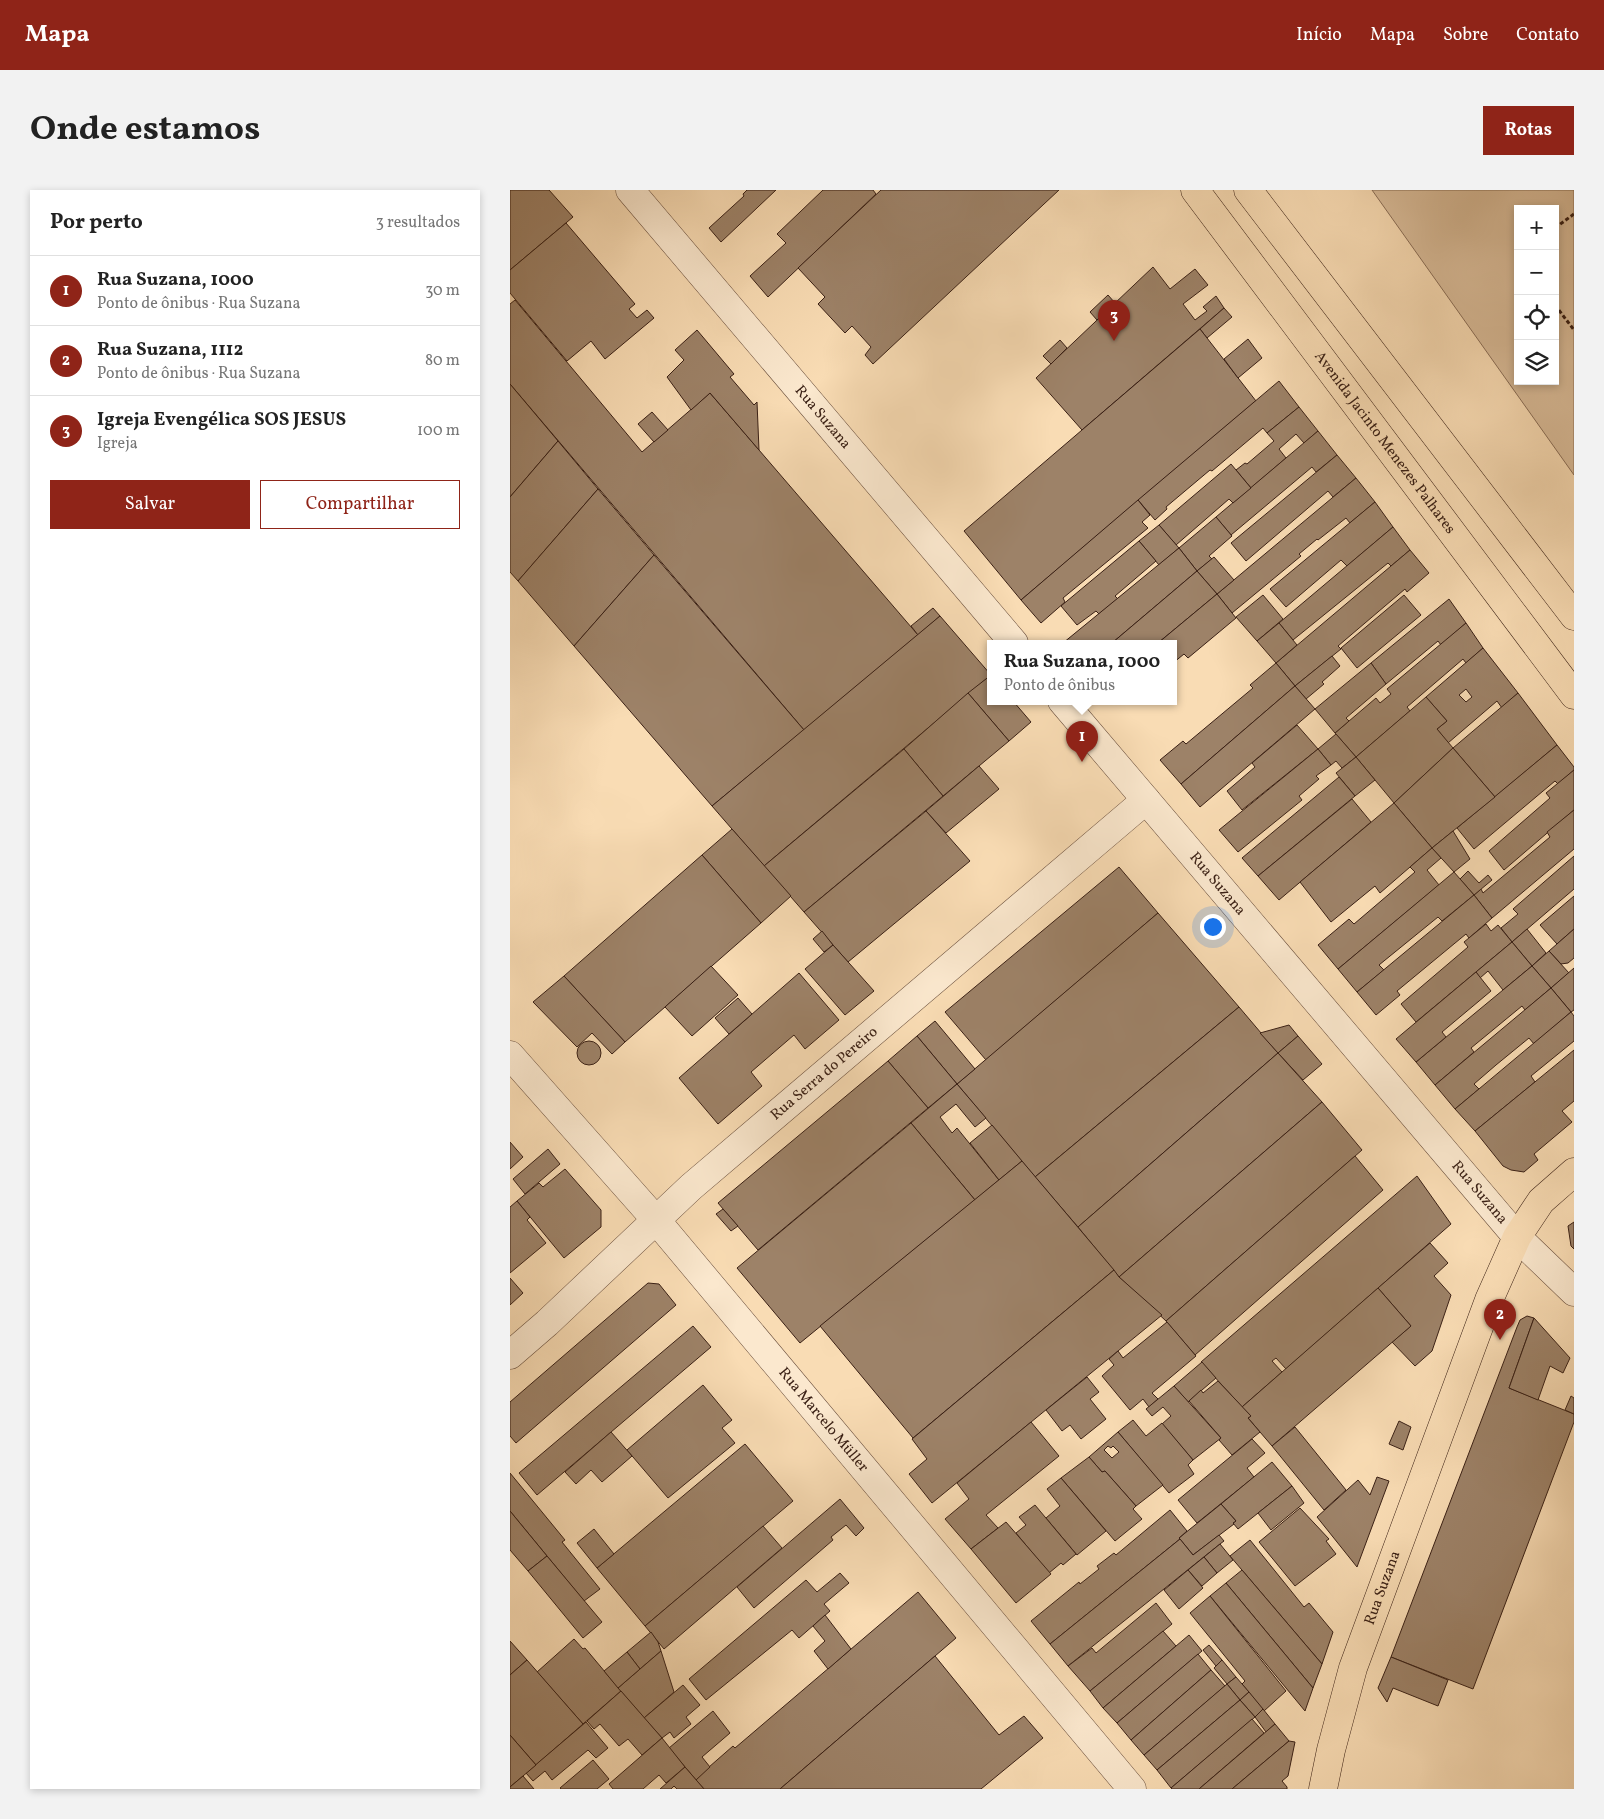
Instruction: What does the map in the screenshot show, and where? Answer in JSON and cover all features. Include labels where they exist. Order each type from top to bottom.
[{"type":"main road","name":"Avenida Jacinto Menezes Palhares","points":[[1196,190],[1574,695]]},
{"type":"main road","points":[[1248,190],[1574,616]]},
{"type":"main road","points":[[1243,253],[1275,226]]},
{"type":"main road","points":[[1517,1237],[1540,1201],[1574,1172]]},
{"type":"main road","name":"Rua Suzana","points":[[1324,1789],[1331,1750],[1353,1668],[1489,1300],[1517,1237]]},
{"type":"street","name":"Rua Suzana","points":[[630,190],[1011,640]]},
{"type":"street","name":"Rua Suzana","points":[[1065,705],[1517,1237]]},
{"type":"street","name":"Rua Serra do Pereiro","points":[[510,1355],[547,1323],[698,1181],[1146,800]]},
{"type":"street","name":"Rua Marcelo Müller","points":[[510,1055],[656,1220],[1132,1789]]},
{"type":"street","points":[[1517,1237],[1574,1292]]},
{"type":"path","points":[[1559,225],[1574,214]]},
{"type":"path","points":[[1559,310],[1574,330]]},
{"type":"shaded area","points":[[1372,190],[1574,190],[1574,475]]},
{"type":"building","points":[[510,190],[549,190],[573,217],[510,270]]},
{"type":"building","points":[[747,190],[776,190],[721,242],[709,228],[744,196],[743,194]]},
{"type":"building","points":[[823,190],[873,190],[876,194],[768,297],[750,276],[786,243],[777,234]]},
{"type":"building","points":[[881,190],[1059,190],[873,364],[865,355],[871,347],[852,326],[845,333],[818,304],[825,297],[798,268]]},
{"type":"building","points":[[566,223],[635,304],[629,309],[637,318],[647,310],[654,318],[605,359],[591,341],[567,361],[510,293],[510,270]]},
{"type":"building","points":[[1153,267],[1170,289],[1195,269],[1208,285],[1183,304],[1195,320],[1207,311],[1203,307],[1216,296],[1224,308],[1082,430],[1036,378]]},
{"type":"building","points":[[1108,295],[1115,303],[1097,320],[1090,312]]},
{"type":"building","points":[[515,300],[642,452],[710,393],[918,635],[804,730],[510,384],[510,304]]},
{"type":"building","points":[[1224,308],[1232,317],[1207,338],[1200,329]]},
{"type":"building","points":[[1200,329],[1256,401],[1021,600],[964,531]]},
{"type":"building","points":[[697,330],[734,374],[730,377],[754,405],[757,402],[759,450],[710,393],[691,410],[667,377],[684,360],[675,350]]},
{"type":"building","points":[[1248,339],[1262,358],[1238,378],[1224,359]]},
{"type":"building","points":[[1060,340],[1067,348],[1051,364],[1043,356]]},
{"type":"building","points":[[1279,381],[1299,407],[1267,433],[1263,428],[1166,507],[1167,509],[1155,520],[1138,500]]},
{"type":"building","points":[[510,384],[558,441],[510,497]]},
{"type":"building","points":[[1299,407],[1318,431],[1304,443],[1296,434],[1279,449],[1286,458],[1251,488],[1236,470],[1245,463],[1247,464],[1274,441],[1267,433]]},
{"type":"building","points":[[652,412],[668,430],[654,442],[638,424]]},
{"type":"building","points":[[1318,431],[1337,455],[1316,472],[1312,467],[1231,535],[1216,517]]},
{"type":"building","points":[[558,441],[598,489],[518,581],[510,572],[510,497]]},
{"type":"building","points":[[1337,455],[1356,478],[1333,497],[1328,491],[1246,561],[1231,543]]},
{"type":"building","points":[[1231,464],[1251,488],[1233,503],[1229,499],[1176,545],[1159,525]]},
{"type":"building","points":[[1356,478],[1375,502],[1350,523],[1346,518],[1317,539],[1299,554],[1301,556],[1232,613],[1217,594]]},
{"type":"building","points":[[598,489],[654,555],[574,646],[518,581]]},
{"type":"building","points":[[1138,500],[1150,515],[1142,522],[1148,528],[1063,598],[1065,602],[1041,623],[1021,600]]},
{"type":"building","points":[[1375,502],[1393,527],[1347,566],[1341,560],[1286,607],[1270,589]]},
{"type":"building","points":[[1216,517],[1232,536],[1209,556],[1212,559],[1197,571],[1179,548]]},
{"type":"building","points":[[1159,525],[1179,548],[1159,565],[1139,541]]},
{"type":"building","points":[[1393,527],[1410,550],[1391,566],[1388,563],[1293,640],[1279,623]]},
{"type":"building","points":[[1139,541],[1156,561],[1115,596],[1118,599],[1099,614],[1096,611],[1077,625],[1061,606]]},
{"type":"building","points":[[1179,548],[1197,571],[1116,640],[1067,640]]},
{"type":"building","points":[[1410,550],[1429,573],[1407,592],[1405,589],[1338,646],[1341,649],[1295,686],[1276,663]]},
{"type":"building","points":[[654,555],[804,730],[712,806],[574,646]]},
{"type":"building","points":[[1214,557],[1234,580],[1217,594],[1197,571]]},
{"type":"building","points":[[1197,571],[1217,594],[1162,640],[1116,640]]},
{"type":"building","points":[[1217,594],[1236,618],[1188,658],[1184,654],[1177,660],[1177,640],[1162,640]]},
{"type":"building","points":[[1263,595],[1283,619],[1257,641],[1236,617]]},
{"type":"building","points":[[1404,595],[1421,615],[1357,668],[1341,648]]},
{"type":"building","points":[[1449,599],[1466,623],[1441,645],[1438,641],[1386,684],[1371,663]]},
{"type":"building","points":[[933,608],[940,616],[918,635],[911,626]]},
{"type":"building","points":[[940,616],[987,670],[987,678],[764,866],[712,806]]},
{"type":"building","points":[[1279,623],[1297,645],[1276,663],[1257,641]]},
{"type":"building","points":[[1466,623],[1483,648],[1466,663],[1463,659],[1407,707],[1410,711],[1356,757],[1335,733],[1376,698],[1380,703],[1391,694],[1387,689]]},
{"type":"building","points":[[1483,648],[1518,693],[1502,708],[1497,701],[1448,743],[1437,729],[1447,721],[1426,697]],"holes":[[[1466,689],[1472,697],[1466,702],[1459,695]]]},
{"type":"building","points":[[1332,656],[1340,666],[1322,682],[1324,684],[1306,699],[1295,686]]},
{"type":"building","points":[[1276,663],[1295,686],[1181,784],[1160,760],[1183,741],[1186,744],[1253,688],[1250,685]]},
{"type":"building","points":[[1371,663],[1386,684],[1346,718],[1349,721],[1335,733],[1315,709]]},
{"type":"building","points":[[987,678],[987,705],[1016,705],[1031,722],[1009,741],[968,693]]},
{"type":"building","points":[[1295,686],[1315,709],[1200,807],[1181,784]]},
{"type":"building","points":[[968,693],[1009,741],[943,796],[904,749]]},
{"type":"building","points":[[1518,693],[1557,745],[1495,797],[1453,748]]},
{"type":"building","points":[[1426,697],[1447,721],[1437,729],[1453,748],[1394,803],[1356,757]]},
{"type":"building","points":[[1297,725],[1318,749],[1242,810],[1227,791],[1255,767],[1252,763]]},
{"type":"building","points":[[1336,734],[1356,757],[1342,768],[1336,761],[1331,765],[1318,749]]},
{"type":"building","points":[[1557,745],[1574,767],[1574,770],[1558,784],[1555,781],[1474,849],[1457,828]]},
{"type":"building","points":[[1453,748],[1495,797],[1432,848],[1394,803]]},
{"type":"building","points":[[904,749],[943,796],[804,912],[764,866]]},
{"type":"building","points":[[1318,749],[1331,765],[1316,776],[1319,779],[1299,796],[1302,800],[1238,852],[1219,830]]},
{"type":"building","points":[[1356,757],[1375,780],[1355,796],[1336,773]]},
{"type":"building","points":[[979,766],[999,789],[946,833],[926,811]]},
{"type":"building","points":[[1574,770],[1574,810],[1504,870],[1489,851],[1550,798],[1546,793]]},
{"type":"building","points":[[1339,777],[1355,796],[1258,876],[1242,858]]},
{"type":"building","points":[[1352,799],[1371,822],[1279,900],[1258,876]]},
{"type":"building","points":[[1394,803],[1432,848],[1380,893],[1375,886],[1331,922],[1300,882]]},
{"type":"building","points":[[1574,810],[1574,849],[1492,918],[1474,895],[1481,889],[1483,893],[1550,837],[1547,832]]},
{"type":"building","points":[[926,811],[970,861],[848,962],[804,912]]},
{"type":"building","points":[[732,829],[791,896],[761,923],[702,855]]},
{"type":"building","points":[[1453,831],[1470,859],[1454,872],[1432,848]]},
{"type":"building","points":[[1432,848],[1441,858],[1427,870],[1439,885],[1338,969],[1318,945],[1349,919],[1354,924],[1415,872],[1410,867]]},
{"type":"building","points":[[702,855],[761,923],[625,1042],[564,976]]},
{"type":"building","points":[[1574,856],[1574,889],[1512,942],[1501,928],[1518,914],[1513,909]]},
{"type":"building","points":[[1119,867],[1158,913],[986,1060],[945,1012]]},
{"type":"building","points":[[1468,871],[1479,883],[1488,875],[1492,880],[1474,895],[1460,879]]},
{"type":"building","points":[[1454,872],[1474,895],[1442,921],[1438,917],[1379,965],[1384,970],[1357,992],[1338,969]]},
{"type":"building","points":[[1474,895],[1492,918],[1469,938],[1466,934],[1397,991],[1400,995],[1376,1015],[1357,992]]},
{"type":"building","points":[[1574,896],[1574,929],[1557,944],[1540,925]]},
{"type":"building","points":[[1158,913],[1239,1007],[1035,1177],[957,1084]]},
{"type":"building","points":[[1486,924],[1491,931],[1498,925],[1512,942],[1416,1022],[1401,1004],[1468,947],[1464,942]]},
{"type":"building","points":[[1527,929],[1546,953],[1532,966],[1512,942]]},
{"type":"building","points":[[1574,929],[1574,958],[1568,963],[1561,964],[1549,951]]},
{"type":"building","points":[[822,931],[833,945],[824,952],[813,939]]},
{"type":"building","points":[[1512,942],[1532,966],[1503,990],[1488,971],[1480,978],[1476,972]]},
{"type":"building","points":[[833,945],[874,991],[845,1015],[805,969]]},
{"type":"building","points":[[1549,951],[1569,973],[1551,988],[1532,966]]},
{"type":"building","points":[[711,966],[738,995],[692,1036],[665,1007]]},
{"type":"building","points":[[1532,966],[1551,988],[1525,1010],[1522,1006],[1471,1048],[1474,1052],[1435,1085],[1416,1062]]},
{"type":"building","points":[[1574,968],[1574,1010],[1571,1012],[1551,988]]},
{"type":"building","points":[[1476,972],[1491,991],[1442,1032],[1446,1037],[1416,1062],[1396,1039]]},
{"type":"building","points":[[799,973],[839,1020],[805,1049],[794,1035],[751,1072],[762,1086],[718,1124],[679,1078]]},
{"type":"building","points":[[564,976],[625,1042],[612,1054],[592,1033],[577,1047],[533,1002]]},
{"type":"building","points":[[1551,988],[1571,1012],[1534,1044],[1529,1038],[1496,1065],[1474,1084],[1479,1089],[1455,1109],[1435,1085]]},
{"type":"building","points":[[738,998],[752,1014],[729,1034],[715,1018]]},
{"type":"building","points":[[1239,1007],[1278,1053],[1078,1227],[1035,1177]]},
{"type":"building","points":[[1571,1012],[1574,1016],[1574,1041],[1531,1076],[1535,1082],[1475,1131],[1455,1109]]},
{"type":"building","points":[[935,1021],[975,1069],[957,1084],[917,1036]]},
{"type":"building","points":[[1289,1025],[1298,1036],[1278,1053],[1260,1033]]},
{"type":"building","points":[[917,1036],[957,1084],[928,1108],[888,1061]]},
{"type":"building","points":[[1298,1036],[1322,1064],[1303,1080],[1278,1053]]},
{"type":"building","points":[[589,1041],[594,1042],[600,1048],[600,1058],[594,1064],[589,1065],[584,1064],[578,1058],[577,1053],[578,1048],[584,1042]]},
{"type":"building","points":[[1574,1050],[1574,1101],[1562,1111],[1572,1122],[1534,1154],[1538,1160],[1524,1172],[1511,1170],[1503,1166],[1475,1131]]},
{"type":"building","points":[[1278,1053],[1322,1102],[1119,1277],[1078,1227]]},
{"type":"building","points":[[888,1061],[928,1108],[758,1250],[718,1203]]},
{"type":"building","points":[[957,1084],[986,1118],[975,1127],[956,1104],[940,1117],[952,1133],[957,1128],[999,1180],[975,1200],[911,1123]]},
{"type":"building","points":[[1322,1102],[1362,1150],[1166,1321],[1119,1277]]},
{"type":"building","points":[[911,1123],[975,1200],[800,1343],[737,1268]]},
{"type":"building","points":[[992,1125],[1022,1161],[999,1180],[970,1143]]},
{"type":"building","points":[[510,1142],[523,1157],[510,1169]]},
{"type":"building","points":[[548,1149],[560,1164],[525,1194],[513,1179]]},
{"type":"building","points":[[1355,1156],[1383,1190],[1195,1355],[1166,1321]]},
{"type":"building","points":[[1022,1161],[1114,1270],[913,1438],[820,1326]]},
{"type":"building","points":[[565,1169],[601,1210],[601,1227],[564,1258],[517,1201],[539,1183],[543,1187]]},
{"type":"building","points":[[1417,1176],[1451,1224],[1286,1369],[1276,1358],[1272,1361],[1282,1372],[1242,1407],[1201,1362]]},
{"type":"building","points":[[517,1201],[530,1217],[527,1220],[546,1243],[510,1273],[510,1207]]},
{"type":"building","points":[[723,1209],[738,1226],[731,1231],[716,1214]]},
{"type":"building","points":[[1574,1222],[1574,1249],[1571,1246],[1568,1226]]},
{"type":"building","points":[[1430,1243],[1448,1263],[1434,1276],[1451,1295],[1432,1351],[1415,1366],[1392,1342],[1411,1326],[1378,1288]]},
{"type":"building","points":[[1114,1270],[1119,1277],[1162,1315],[932,1503],[909,1474],[927,1459],[912,1439]]},
{"type":"building","points":[[510,1278],[523,1293],[510,1305]]},
{"type":"building","points":[[648,1283],[659,1284],[676,1305],[516,1443],[510,1436],[510,1402]]},
{"type":"building","points":[[1378,1288],[1411,1326],[1272,1446],[1248,1418],[1251,1416],[1242,1407]]},
{"type":"building","points":[[1527,1316],[1534,1318],[1509,1388],[1574,1414],[1574,1422],[1473,1689],[1391,1657],[1517,1327],[1520,1320]]},
{"type":"building","points":[[1534,1318],[1570,1358],[1563,1373],[1550,1366],[1538,1400],[1509,1388]]},
{"type":"building","points":[[1167,1322],[1196,1356],[1152,1393],[1158,1399],[1149,1407],[1143,1399],[1130,1410],[1102,1376],[1114,1365],[1109,1359],[1118,1351],[1123,1358]]},
{"type":"building","points":[[693,1326],[711,1347],[537,1495],[519,1473]]},
{"type":"building","points":[[1202,1362],[1216,1378],[1188,1402],[1174,1386]]},
{"type":"building","points":[[1087,1377],[1099,1392],[1090,1399],[1106,1419],[1081,1439],[1070,1425],[1062,1431],[1046,1410]]},
{"type":"building","points":[[1218,1381],[1251,1416],[1248,1418],[1260,1432],[1232,1455],[1219,1440],[1221,1438],[1189,1401],[1201,1390],[1203,1393]]},
{"type":"building","points":[[703,1385],[732,1420],[722,1428],[735,1443],[668,1498],[627,1450]]},
{"type":"building","points":[[1174,1386],[1221,1438],[1193,1460],[1162,1424],[1171,1416],[1163,1407],[1152,1416],[1146,1409]]},
{"type":"building","points":[[1571,1396],[1574,1398],[1574,1414],[1565,1410]]},
{"type":"building","points":[[1133,1420],[1146,1436],[1162,1423],[1193,1460],[1188,1465],[1194,1474],[1169,1493],[1118,1432]]},
{"type":"building","points":[[1399,1421],[1411,1427],[1403,1450],[1389,1444]]},
{"type":"building","points":[[1031,1422],[1059,1456],[986,1515],[998,1528],[971,1549],[945,1519],[969,1499],[957,1483]]},
{"type":"building","points":[[1295,1427],[1346,1490],[1324,1510],[1272,1446]]},
{"type":"building","points":[[611,1432],[632,1456],[602,1482],[591,1470],[576,1484],[565,1472]]},
{"type":"building","points":[[1118,1432],[1163,1485],[1136,1506],[1105,1471],[1102,1472],[1089,1457]],"holes":[[[1108,1446],[1111,1448],[1113,1446],[1119,1452],[1112,1458],[1104,1450]]]},
{"type":"building","points":[[1252,1439],[1265,1453],[1247,1468],[1254,1477],[1197,1523],[1178,1500]]},
{"type":"building","points":[[745,1444],[793,1501],[645,1626],[597,1568]]},
{"type":"building","points":[[1089,1457],[1102,1472],[1105,1471],[1136,1506],[1133,1509],[1142,1519],[1115,1541],[1061,1478]]},
{"type":"building","points":[[1272,1462],[1292,1486],[1238,1529],[1233,1523],[1236,1521],[1221,1504]]},
{"type":"building","points":[[510,1473],[565,1540],[562,1542],[600,1589],[584,1601],[510,1511]]},
{"type":"building","points":[[1377,1477],[1389,1481],[1357,1567],[1317,1517],[1358,1480],[1370,1495]]},
{"type":"building","points":[[1061,1478],[1106,1531],[1077,1555],[1046,1518],[1060,1506],[1047,1489]]},
{"type":"building","points":[[1292,1486],[1304,1503],[1271,1530],[1258,1513]]},
{"type":"building","points":[[840,1499],[864,1528],[856,1536],[846,1525],[831,1537],[833,1540],[754,1608],[737,1587]]},
{"type":"building","points":[[1221,1504],[1236,1521],[1193,1555],[1179,1538]]},
{"type":"building","points":[[1035,1505],[1076,1554],[1063,1565],[1061,1563],[1049,1573],[1016,1533],[1026,1525],[1019,1517]]},
{"type":"building","points":[[1300,1508],[1329,1539],[1326,1541],[1336,1554],[1295,1586],[1259,1542]]},
{"type":"building","points":[[1170,1510],[1187,1531],[1180,1539],[1050,1644],[1031,1621],[1079,1582],[1080,1584],[1099,1569],[1097,1566],[1114,1553],[1116,1555]]},
{"type":"building","points":[[510,1511],[547,1556],[528,1571],[510,1550]]},
{"type":"building","points":[[1006,1522],[1051,1574],[1016,1603],[971,1549]]},
{"type":"building","points":[[763,1526],[782,1548],[664,1649],[645,1626]]},
{"type":"building","points":[[594,1529],[614,1554],[597,1568],[577,1543]]},
{"type":"building","points":[[1219,1535],[1224,1541],[1068,1666],[1050,1644],[1180,1539],[1193,1555]]},
{"type":"building","points":[[1250,1540],[1304,1607],[1309,1603],[1333,1632],[1322,1664],[1230,1556]]},
{"type":"building","points":[[1220,1544],[1233,1560],[1217,1573],[1204,1557]]},
{"type":"building","points":[[547,1556],[602,1622],[583,1638],[528,1571]]},
{"type":"building","points":[[1204,1557],[1217,1573],[1202,1586],[1188,1570]]},
{"type":"building","points":[[1188,1570],[1203,1588],[1179,1609],[1164,1590]]},
{"type":"building","points":[[1242,1570],[1322,1664],[1313,1688],[1226,1583]]},
{"type":"building","points":[[840,1573],[849,1583],[824,1604],[830,1611],[799,1638],[792,1630],[706,1700],[689,1679],[806,1580],[817,1592]]},
{"type":"building","points":[[1226,1583],[1313,1688],[1305,1711],[1210,1596]]},
{"type":"building","points":[[918,1592],[956,1638],[780,1789],[704,1789],[696,1780],[733,1746],[735,1748]]},
{"type":"building","points":[[1210,1596],[1286,1691],[1264,1711],[1242,1684],[1245,1681],[1190,1613]]},
{"type":"building","points":[[1156,1603],[1172,1624],[1090,1691],[1068,1666],[1092,1648],[1096,1653]]},
{"type":"building","points":[[825,1615],[851,1649],[828,1669],[814,1651],[825,1641],[813,1626]]},
{"type":"building","points":[[1163,1631],[1176,1646],[1103,1708],[1090,1691]]},
{"type":"building","points":[[651,1632],[658,1642],[661,1651],[640,1669],[627,1652]]},
{"type":"building","points":[[1189,1635],[1202,1651],[1117,1723],[1103,1708]]},
{"type":"building","points":[[574,1639],[583,1649],[585,1648],[621,1691],[583,1724],[537,1672]]},
{"type":"building","points":[[510,1641],[527,1660],[510,1675]]},
{"type":"building","points":[[1209,1645],[1222,1660],[1216,1666],[1203,1650]]},
{"type":"building","points":[[661,1651],[674,1692],[644,1718],[618,1688]]},
{"type":"building","points":[[627,1652],[640,1669],[618,1688],[604,1671]]},
{"type":"building","points":[[1198,1654],[1211,1670],[1131,1740],[1117,1723]]},
{"type":"building","points":[[935,1656],[999,1735],[1024,1716],[1043,1738],[981,1789],[780,1789]]},
{"type":"building","points":[[1391,1657],[1448,1680],[1438,1706],[1393,1688],[1387,1702],[1378,1688]]},
{"type":"building","points":[[527,1660],[583,1724],[536,1765],[510,1735],[510,1675]]},
{"type":"building","points":[[1222,1660],[1236,1677],[1227,1684],[1214,1668]]},
{"type":"building","points":[[1211,1670],[1225,1686],[1144,1755],[1131,1740]]},
{"type":"building","points":[[1236,1677],[1249,1692],[1240,1700],[1227,1684]]},
{"type":"building","points":[[1227,1684],[1240,1700],[1157,1770],[1144,1755]]},
{"type":"building","points":[[683,1685],[700,1705],[686,1717],[691,1724],[674,1738],[670,1732],[662,1738],[644,1718]]},
{"type":"building","points":[[621,1691],[662,1738],[642,1755],[628,1739],[619,1746],[600,1724],[594,1729],[587,1721]]},
{"type":"building","points":[[1249,1692],[1263,1709],[1255,1717],[1240,1700]]},
{"type":"building","points":[[1240,1700],[1255,1717],[1171,1788],[1157,1770]]},
{"type":"building","points":[[1263,1709],[1275,1724],[1266,1732],[1255,1717]]},
{"type":"building","points":[[713,1711],[730,1733],[702,1757],[710,1767],[696,1780],[669,1748]]},
{"type":"building","points":[[1252,1719],[1264,1733],[1199,1789],[1171,1788]]},
{"type":"building","points":[[586,1722],[608,1748],[596,1758],[588,1750],[552,1780],[545,1771],[533,1781],[526,1773]]},
{"type":"building","points":[[1275,1724],[1289,1741],[1232,1789],[1199,1789]]},
{"type":"building","points":[[510,1735],[536,1765],[510,1787]]},
{"type":"building","points":[[662,1738],[685,1767],[666,1783],[659,1775],[643,1789],[613,1789],[609,1784]]},
{"type":"building","points":[[1289,1741],[1295,1742],[1288,1776],[1282,1781],[1287,1789],[1232,1789]]},
{"type":"building","points":[[593,1760],[609,1779],[597,1789],[560,1788]]},
{"type":"building","points":[[685,1767],[704,1789],[677,1789],[674,1786],[671,1789],[660,1789]]},
{"type":"building","points":[[523,1776],[534,1789],[510,1789],[510,1787]]},
{"type":"place","name":"Igreja Evengélica SOS JESUS","points":[[1114,341]]},
{"type":"place","name":"Rua Suzana, 1000","points":[[1082,762]]},
{"type":"place","name":"Rua Suzana, 1112","points":[[1500,1340]]}]
